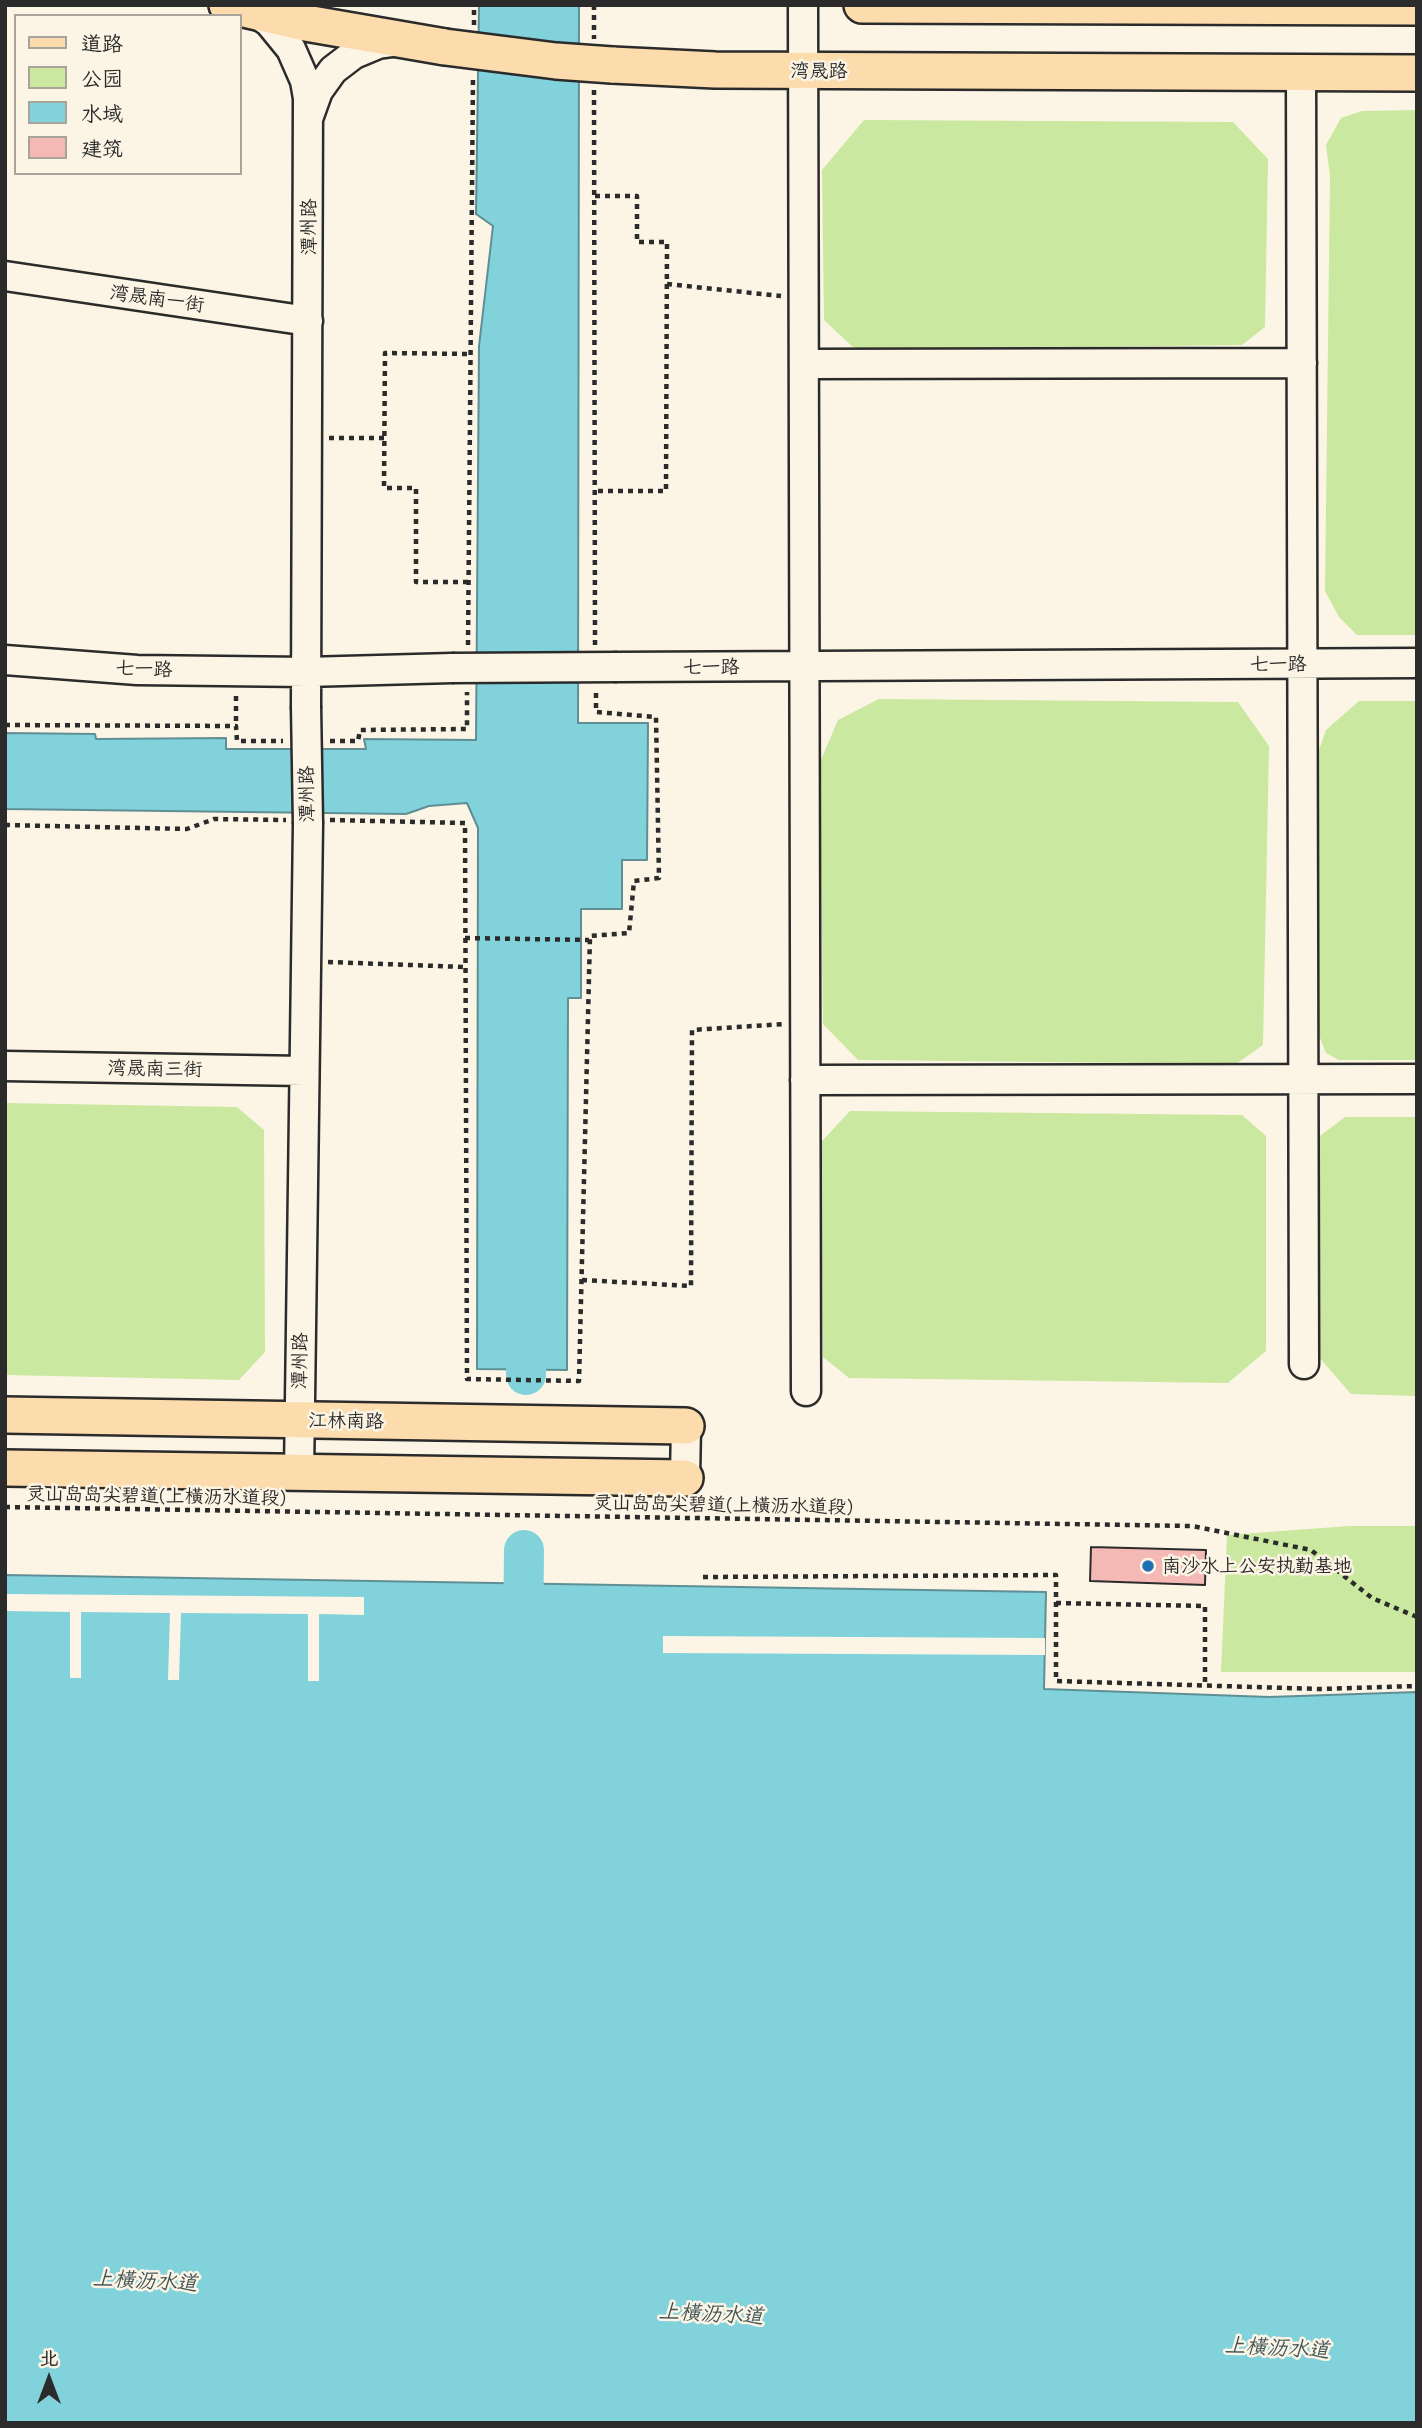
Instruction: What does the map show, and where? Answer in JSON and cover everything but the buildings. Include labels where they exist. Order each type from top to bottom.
[{"type":"main road","points":[[862,5],[1417,7]]},
{"type":"main road","name":"湾晟路","points":[[241,8],[404,40],[460,40],[556,61],[600,66],[803,71],[1417,73]]},
{"type":"main road","name":"江林南路","points":[[5,1415],[686,1426]]},
{"type":"main road","points":[[5,1468],[685,1478]]},
{"type":"street","points":[[803,5],[806,1391]]},
{"type":"street","name":"潭州路","points":[[241,8],[269,22],[291,49],[305,81],[309,116],[306,706],[310,822],[299,1472]]},
{"type":"street","points":[[309,116],[318,92],[333,70],[354,54],[378,44],[404,40]]},
{"type":"street","points":[[1301,72],[1304,1364]]},
{"type":"street","name":"湾晟南一街","points":[[5,276],[309,321]]},
{"type":"street","points":[[804,364],[1302,363]]},
{"type":"street","name":"七一路","points":[[5,660],[137,670],[306,672],[1417,663]]},
{"type":"street","name":"湾晟南三街","points":[[5,1066],[304,1071]]},
{"type":"street","points":[[805,1080],[1417,1079]]},
{"type":"street","points":[[685,1478],[686,1426]]},
{"type":"path","points":[[460,40],[474,5]]},
{"type":"path","points":[[5,825],[187,829],[214,819],[465,823],[467,1379],[579,1381],[590,936],[629,933],[634,881],[659,878],[656,717],[596,712],[603,669],[595,491],[595,196],[600,66],[594,5]]},
{"type":"path","points":[[318,741],[358,741],[360,730],[467,729],[462,669],[468,582],[473,75]]},
{"type":"path","points":[[595,196],[637,196],[637,242],[667,242],[666,491],[595,491]]},
{"type":"path","points":[[667,284],[804,298]]},
{"type":"path","points":[[468,582],[416,582],[416,488],[384,488],[385,353],[471,354]]},
{"type":"path","points":[[307,438],[384,438]]},
{"type":"path","points":[[235,671],[237,741],[291,741]]},
{"type":"path","points":[[5,725],[236,726]]},
{"type":"path","points":[[465,938],[590,940]]},
{"type":"path","points":[[306,961],[465,967]]},
{"type":"path","points":[[582,1280],[691,1286],[692,1030],[805,1023]]},
{"type":"path","name":"灵山岛岛尖碧道(上横沥水道段)","points":[[5,1507],[1192,1526],[1311,1550],[1372,1598],[1417,1617]]},
{"type":"path","points":[[703,1577],[1056,1575],[1056,1681],[1320,1689],[1417,1686]]},
{"type":"path","points":[[1056,1603],[1205,1606],[1205,1685]]},
{"type":"green space","points":[[1417,110],[1417,635],[1357,635],[1339,617],[1325,591],[1330,176],[1326,145],[1341,118],[1362,111]]},
{"type":"green space","points":[[864,120],[1233,122],[1268,159],[1265,327],[1242,345],[856,350],[824,320],[822,170]]},
{"type":"green space","points":[[879,699],[1238,702],[1269,746],[1263,1045],[1236,1064],[858,1060],[823,1024],[820,762],[838,720]]},
{"type":"green space","points":[[1359,701],[1417,701],[1417,1060],[1339,1060],[1326,1053],[1316,1028],[1317,756],[1326,730]]},
{"type":"green space","points":[[5,1103],[237,1107],[264,1130],[265,1352],[239,1380],[5,1375]]},
{"type":"green space","points":[[850,1111],[1242,1115],[1266,1136],[1266,1351],[1228,1383],[849,1378],[823,1357],[821,1142]]},
{"type":"green space","points":[[1345,1117],[1417,1117],[1417,1396],[1351,1394],[1317,1355],[1316,1139]]},
{"type":"green space","points":[[1349,1526],[1417,1526],[1417,1672],[1221,1672],[1227,1535]]},
{"type":"water","points":[[479,5],[579,5],[578,723],[648,723],[647,860],[622,860],[622,909],[581,909],[581,998],[568,998],[567,1370],[477,1369],[478,828],[467,803],[429,806],[406,814],[5,809],[5,733],[95,734],[96,739],[226,738],[226,749],[366,749],[364,739],[476,740],[479,346],[493,226],[476,214]]},
{"type":"water","name":"上横沥水道","points":[[5,1575],[1046,1592],[1044,1689],[1269,1697],[1417,1692],[1417,2423],[5,2423]]},
{"type":"pier","points":[[5,1594],[364,1597],[364,1615],[319,1614],[319,1681],[308,1681],[308,1614],[181,1613],[179,1680],[168,1680],[170,1613],[81,1612],[81,1678],[70,1678],[70,1612],[5,1611]]},
{"type":"pier","points":[[663,1636],[1045,1638],[1045,1655],[663,1653]]},
{"type":"waterway","points":[[526,1375],[527,1314]]},
{"type":"waterway","points":[[523,1638],[524,1550]]},
{"type":"place","name":"南沙水上公安执勤基地","points":[[1148,1566]]}]
